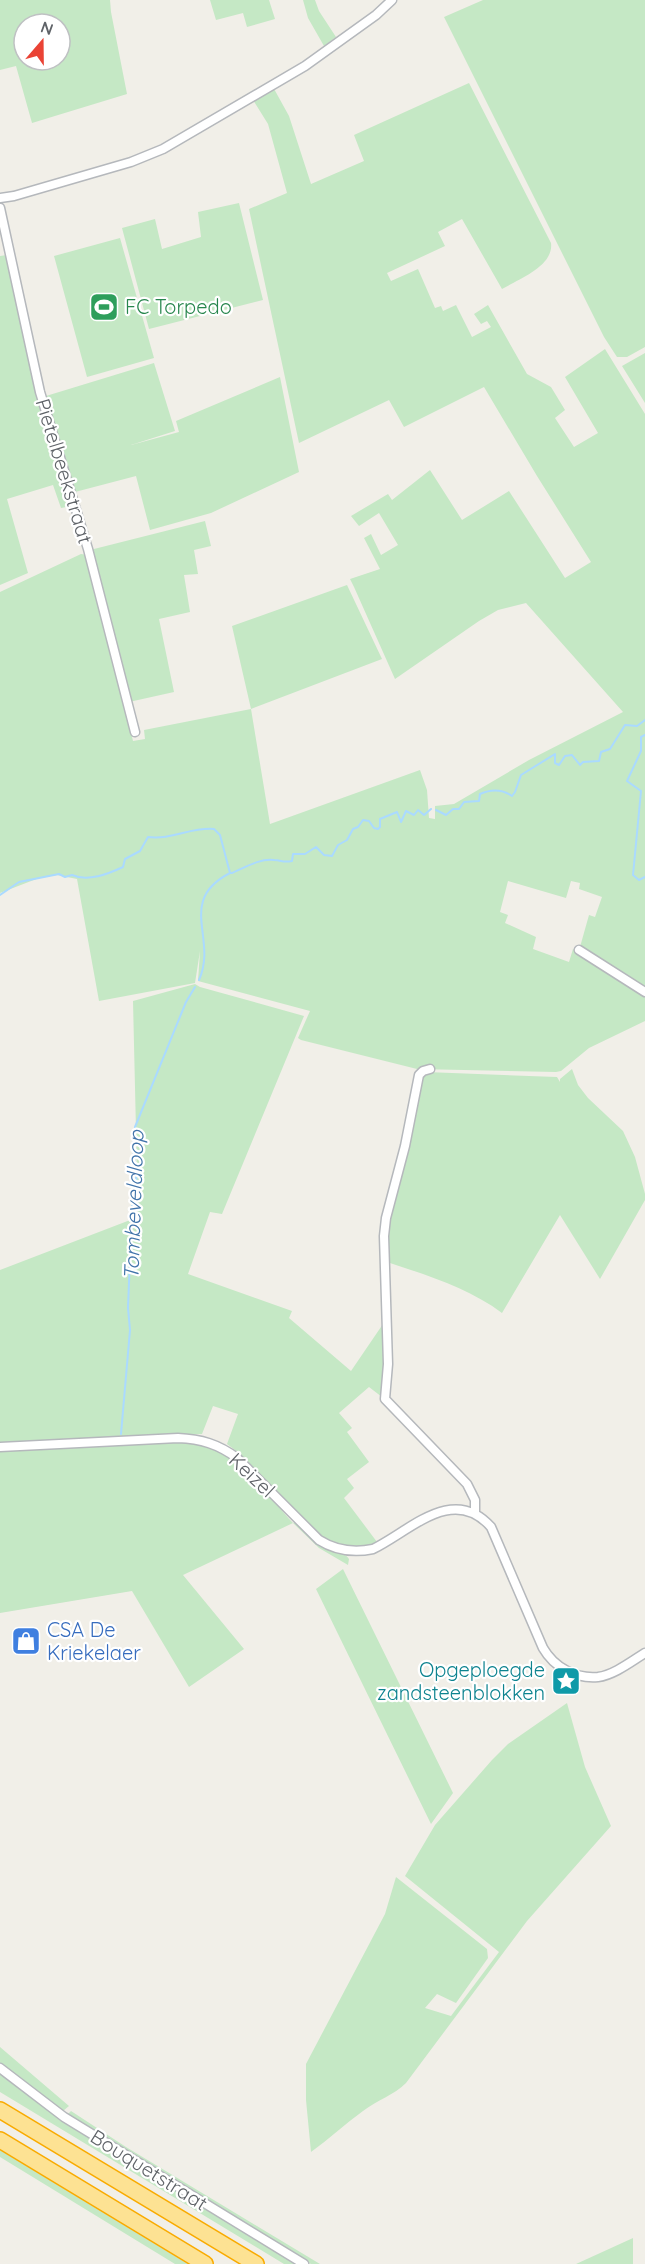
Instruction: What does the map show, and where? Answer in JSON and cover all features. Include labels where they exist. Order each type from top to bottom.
[{"type":"highway","points":[[0,2110],[256,2264]]},
{"type":"highway","points":[[0,2140],[206,2264]]},
{"type":"street","points":[[0,198],[131,162],[163,149],[306,66],[376,15],[392,0]]},
{"type":"street","name":"Pietelbeekstraat","points":[[0,208],[40,392],[88,549],[135,732]]},
{"type":"street","points":[[579,950],[645,992]]},
{"type":"street","points":[[430,1069],[419,1075],[405,1146],[386,1218],[384,1236],[387,1364],[385,1399],[467,1484],[475,1500],[475,1514],[483,1518],[491,1527],[543,1648],[552,1662],[567,1671],[598,1677],[610,1673],[645,1653]]},
{"type":"street","name":"Keizel","points":[[0,1447],[178,1438],[205,1440],[223,1448],[237,1458],[319,1540],[329,1546],[346,1550],[362,1552],[373,1550],[441,1511],[456,1508],[475,1514]]},
{"type":"street","name":"Bouquetstraat","points":[[0,2068],[64,2117],[304,2264]]},
{"type":"green space","points":[[0,0],[110,0],[127,94],[32,123],[18,72],[72,72],[72,12],[12,12],[12,67],[0,70]]},
{"type":"green space","points":[[210,0],[269,0],[275,19],[247,27],[243,13],[216,20]]},
{"type":"green space","points":[[303,0],[315,0],[319,11],[336,37],[324,46],[308,18]]},
{"type":"green space","points":[[483,0],[645,0],[645,347],[627,357],[617,357],[604,337],[444,17]]},
{"type":"green space","points":[[469,83],[551,243],[547,258],[534,271],[502,289],[462,219],[438,232],[445,246],[387,273],[391,281],[418,269],[435,308],[441,306],[443,311],[456,305],[472,337],[491,327],[487,321],[481,324],[474,314],[488,305],[527,374],[551,387],[565,410],[555,418],[574,447],[598,433],[565,377],[605,349],[645,414],[645,989],[580,947],[589,915],[595,917],[602,897],[579,889],[580,883],[571,881],[566,898],[508,881],[500,912],[508,915],[505,923],[536,937],[533,949],[569,962],[573,949],[645,995],[645,1021],[589,1048],[561,1071],[417,1069],[301,1040],[298,1038],[310,1011],[198,981],[200,951],[195,983],[99,1001],[77,879],[57,875],[39,878],[0,893],[0,592],[81,554],[87,555],[133,741],[145,739],[144,730],[251,709],[270,824],[420,770],[427,790],[429,818],[435,819],[435,806],[454,804],[529,760],[623,712],[526,603],[498,610],[479,621],[395,679],[350,579],[380,569],[364,538],[371,534],[381,555],[398,545],[379,513],[359,526],[351,516],[388,494],[392,500],[430,470],[462,520],[509,491],[565,578],[591,562],[484,387],[404,427],[389,400],[299,443],[249,209],[287,193],[268,124],[253,100],[273,87],[289,116],[311,184],[364,161],[354,135]]},
{"type":"green space","points":[[239,203],[263,300],[149,329],[122,228],[155,219],[162,249],[201,237],[198,212]]},
{"type":"green space","name":"FC Torpedo","points":[[120,238],[154,358],[87,377],[54,256]]},
{"type":"green space","points":[[7,255],[72,506],[61,508],[53,485],[7,499],[28,573],[0,585],[0,256]]},
{"type":"green space","points":[[645,353],[645,403],[622,366]]},
{"type":"green space","points":[[154,363],[175,431],[131,445],[179,432],[176,421],[280,377],[299,472],[211,513],[150,530],[136,476],[75,492],[46,396]]},
{"type":"green space","points":[[205,521],[211,546],[194,550],[198,574],[184,575],[190,612],[159,619],[174,692],[129,702],[90,550]]},
{"type":"green space","points":[[347,585],[382,659],[251,709],[232,626]]},
{"type":"green space","points":[[195,984],[304,1016],[222,1214],[210,1212],[188,1274],[292,1311],[289,1318],[351,1371],[383,1324],[384,1366],[382,1397],[369,1387],[339,1413],[352,1428],[347,1432],[369,1462],[347,1479],[354,1488],[344,1498],[377,1542],[362,1548],[329,1541],[318,1533],[239,1453],[227,1444],[238,1414],[213,1406],[202,1434],[129,1437],[129,1445],[182,1442],[213,1448],[250,1476],[293,1523],[183,1575],[244,1649],[189,1687],[132,1591],[0,1613],[0,1270],[138,1217],[133,1001]]},
{"type":"green space","points":[[572,1069],[578,1085],[588,1098],[623,1131],[635,1157],[645,1194],[645,1200],[600,1279],[560,1215],[502,1313],[461,1289],[387,1262],[388,1227],[421,1080],[426,1072],[557,1077],[560,1082],[560,1079]]},
{"type":"green space","points":[[296,1522],[322,1547],[347,1557],[348,1565],[319,1548],[293,1523]]},
{"type":"green space","points":[[343,1569],[453,1793],[431,1824],[316,1589]]},
{"type":"green space","points":[[567,1703],[585,1767],[611,1826],[527,1921],[406,2083],[363,2111],[311,2152],[306,2100],[306,2064],[385,1914],[396,1877],[487,1949],[488,1958],[456,2003],[437,1994],[425,2008],[451,2016],[499,1952],[405,1876],[435,1825],[492,1760],[508,1744]]},
{"type":"green space","points":[[0,2047],[69,2106],[63,2111],[0,2063]]},
{"type":"green space","points":[[0,2072],[72,2127],[295,2264],[284,2264],[0,2092]]},
{"type":"green space","points":[[71,2111],[126,2147],[320,2264],[311,2264],[67,2115]]},
{"type":"green space","points":[[0,2150],[188,2264],[175,2264],[0,2157]]},
{"type":"green space","points":[[633,2238],[633,2264],[576,2264]]},
{"type":"waterway","points":[[436,810],[446,815],[453,809],[459,809],[464,802],[479,801],[480,794],[488,791],[496,790],[512,796],[521,775],[555,754],[555,763],[559,765],[565,756],[572,755],[580,765],[583,762],[599,761],[601,752],[610,749],[625,725],[637,726],[645,720]]},
{"type":"waterway","points":[[645,735],[641,737],[641,751],[627,781],[641,791],[633,875],[639,880],[645,877]]},
{"type":"waterway","points":[[0,895],[19,882],[59,874],[65,877],[72,875],[85,878],[111,872],[123,867],[125,859],[140,851],[148,837],[165,837],[214,829],[220,835],[230,873],[232,873],[263,860],[292,861],[293,854],[305,854],[316,847],[324,855],[332,856],[338,845],[347,840],[353,829],[358,827],[363,820],[369,821],[374,828],[378,829],[380,819],[397,812],[401,822],[406,811],[414,815],[418,810],[424,815],[431,809]]},
{"type":"waterway","name":"Tombeveldloop","points":[[199,980],[204,964],[201,908],[205,896],[214,884],[230,873]]},
{"type":"waterway","name":"Tombeveldloop","points":[[121,1434],[130,1330],[128,1308],[132,1207],[137,1187],[133,1147],[135,1127],[186,1002],[195,987]]},
{"type":"place","name":"FC Torpedo","points":[[104,307]]},
{"type":"place","name":"CSA De Kriekelaer","points":[[26,1641]]},
{"type":"place","name":"Opgeploegde zandsteenblokken","points":[[566,1681]]}]
